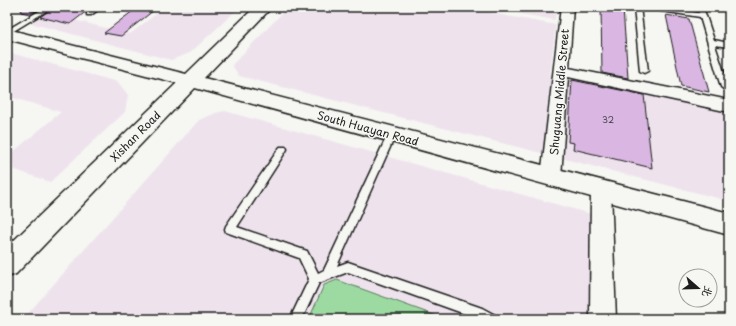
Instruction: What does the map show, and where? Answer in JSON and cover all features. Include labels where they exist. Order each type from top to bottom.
[{"type":"street","name":"Xishan Road","points":[[7,265],[264,7]]},
{"type":"street","name":"Shuguang Middle Street","points":[[551,177],[567,7]]},
{"type":"street","name":"South Huayan Road","points":[[7,34],[392,134],[729,224]]},
{"type":"street","points":[[562,71],[729,106]]},
{"type":"street","points":[[601,190],[603,319]]},
{"type":"lane","points":[[7,34],[50,7]]},
{"type":"lane","points":[[89,14],[99,7]]},
{"type":"lane","points":[[637,7],[644,71]]},
{"type":"lane","points":[[649,7],[703,16]]},
{"type":"lane","points":[[700,7],[725,87]]},
{"type":"lane","points":[[711,42],[729,45]]},
{"type":"lane","points":[[328,274],[392,134]]},
{"type":"lane","points":[[283,149],[230,229],[303,254],[315,279]]},
{"type":"lane","points":[[296,319],[315,279],[348,267],[491,319]]},
{"type":"shaded area","points":[[165,7],[240,7],[190,53],[171,60],[30,23],[46,13],[130,34]]},
{"type":"shaded area","points":[[288,7],[480,7],[486,12],[556,25],[550,75],[729,112],[729,201],[239,76],[232,65]]},
{"type":"shaded area","points":[[481,7],[557,7],[555,20]]},
{"type":"shaded area","points":[[7,52],[118,82],[128,95],[125,112],[50,182],[7,167],[7,157],[61,112],[7,96]]},
{"type":"shaded area","points":[[225,111],[591,214],[590,319],[23,319],[199,120]]},
{"type":"green space","points":[[337,280],[445,319],[309,319],[324,285]]},
{"type":"building","points":[[22,7],[43,7],[30,14],[21,12]]},
{"type":"building","points":[[54,7],[92,7],[70,24],[40,17]]},
{"type":"building","points":[[138,7],[158,7],[121,36],[104,33]]},
{"type":"building","points":[[601,7],[623,9],[628,78],[602,73]]},
{"type":"building","points":[[666,15],[689,19],[709,92],[681,86]]},
{"type":"building","points":[[572,80],[644,95],[652,168],[573,149],[574,143],[568,142]]}]
